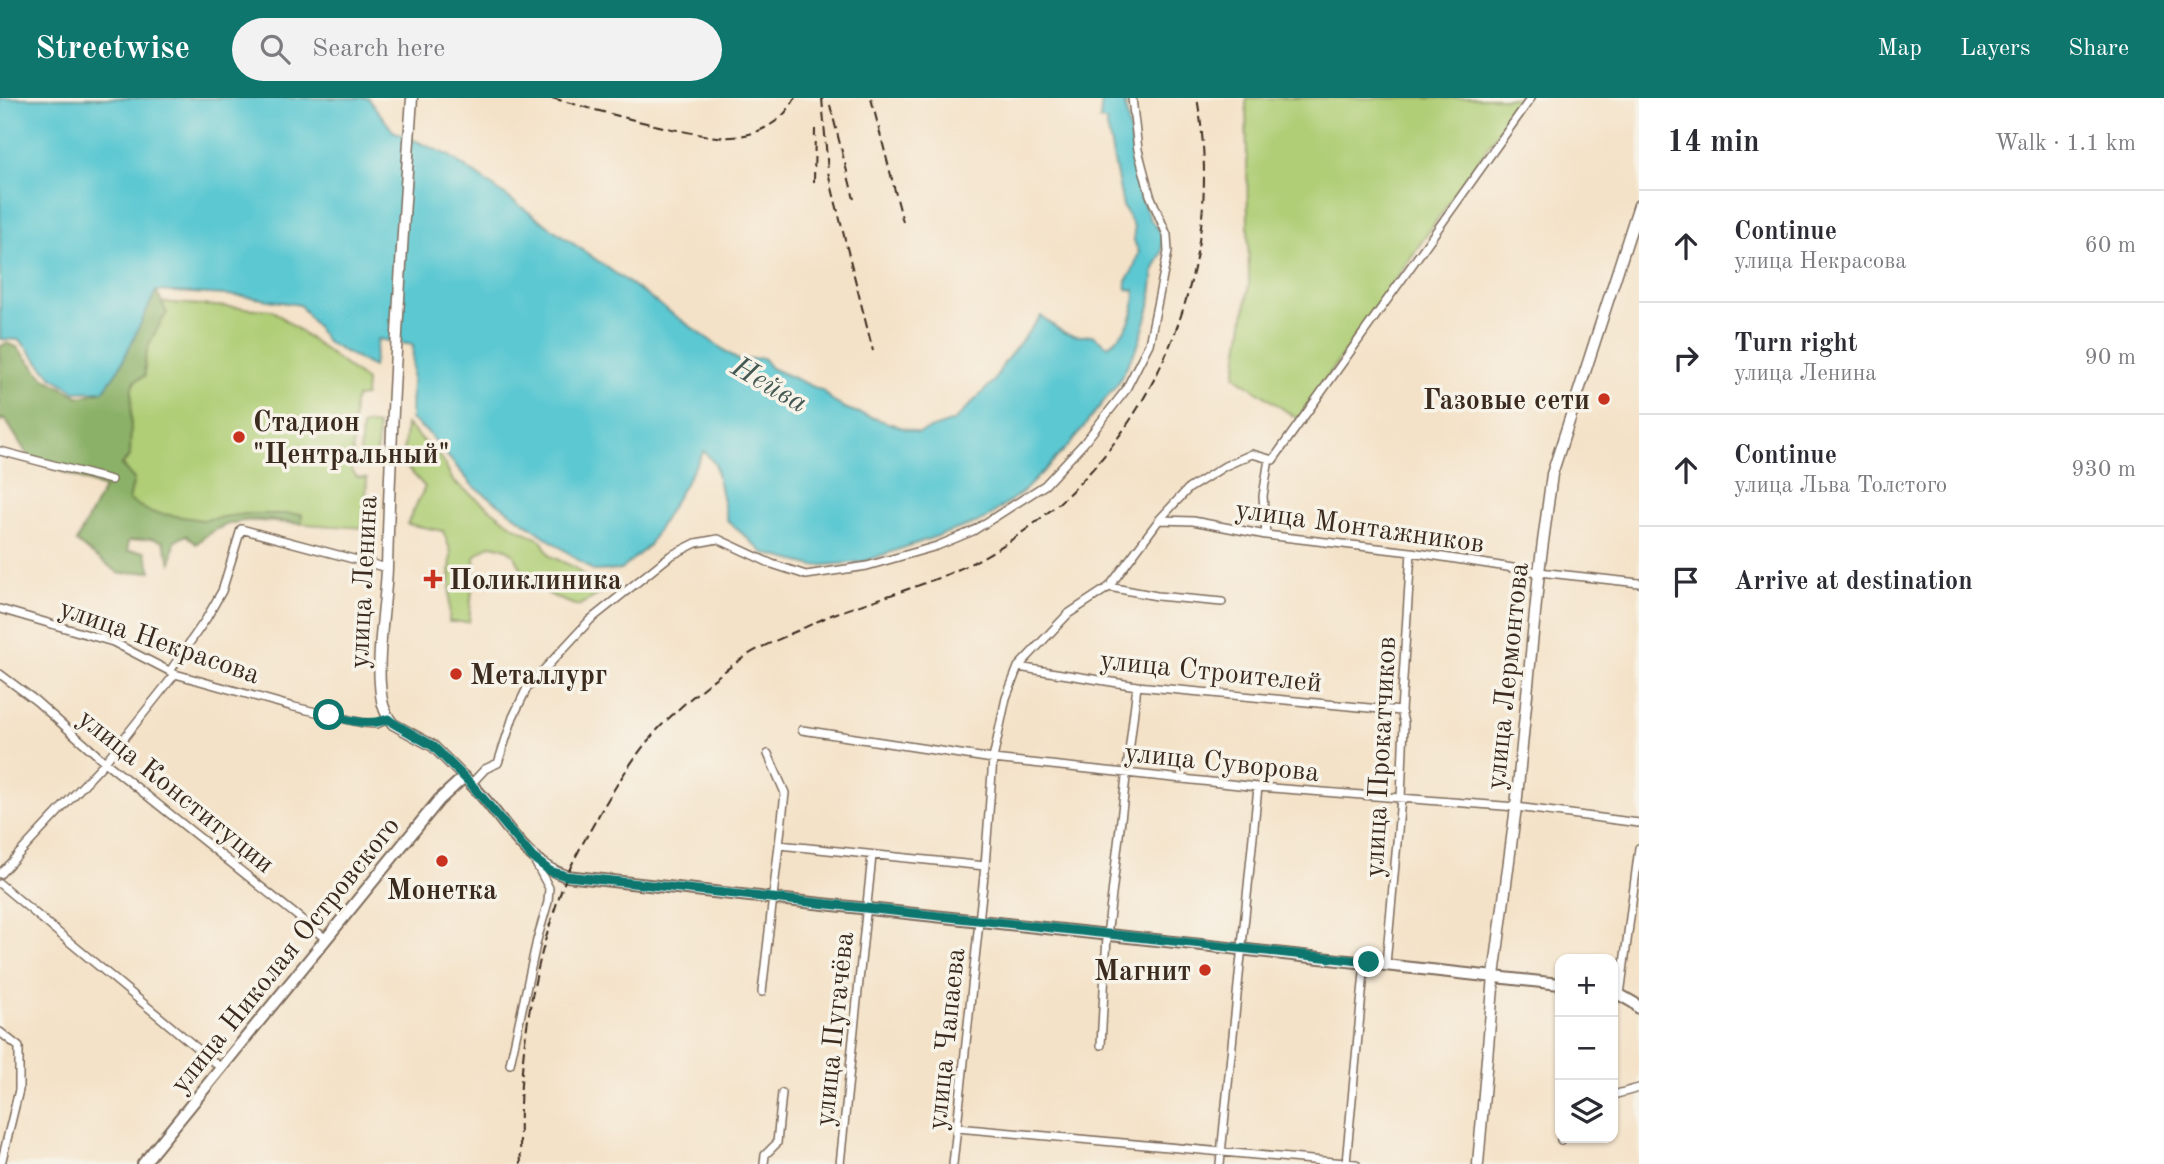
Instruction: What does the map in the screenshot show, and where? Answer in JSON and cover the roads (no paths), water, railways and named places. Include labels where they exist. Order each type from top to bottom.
[{"type":"main road","points":[[467,780],[532,857],[550,871],[566,876],[1555,983]]},
{"type":"main road","name":"улица Николая Островского","points":[[143,1164],[439,800],[467,780]]},
{"type":"main road","points":[[1618,994],[1639,1008]]},
{"type":"street","points":[[388,719],[433,746],[467,780],[498,762],[513,717],[527,688],[590,620],[670,555],[696,542],[718,539],[772,564],[806,575],[867,566],[937,546],[973,531],[1045,485],[1084,443],[1125,391],[1149,344],[1168,252],[1167,235],[1150,195],[1138,150],[1132,98]]},
{"type":"street","points":[[1266,535],[1264,496],[1269,459],[1273,460],[1531,98]]},
{"type":"street","name":"улица Ленина","points":[[388,719],[380,682],[393,387],[412,103]]},
{"type":"street","name":"улица Лермонтова","points":[[1479,1164],[1494,976],[1516,807],[1539,572],[1552,474],[1639,205]]},
{"type":"street","points":[[0,451],[111,481]]},
{"type":"street","name":"улица Чапаева","points":[[953,1164],[985,866],[993,759],[1006,698],[1018,667],[1068,614],[1109,587],[1159,520],[1188,489],[1225,466],[1252,454],[1269,459]]},
{"type":"street","name":"улица Монтажников","points":[[1159,520],[1192,521],[1266,535],[1639,583]]},
{"type":"street","points":[[0,874],[105,762],[172,672],[222,591],[241,529],[387,568]]},
{"type":"street","name":"улица Прокатчиков","points":[[1386,964],[1401,798],[1404,723],[1401,710],[1411,552]]},
{"type":"street","points":[[1109,587],[1157,596],[1222,602]]},
{"type":"street","name":"улица Некрасова","points":[[0,609],[113,642],[172,672],[363,723],[377,724],[388,719]]},
{"type":"street","name":"улица Строителей","points":[[1018,667],[1137,686],[1401,710]]},
{"type":"street","name":"улица Конституции","points":[[0,674],[36,701],[105,762],[327,939]]},
{"type":"street","points":[[1101,1045],[1107,936],[1137,686]]},
{"type":"street","name":"улица Суворова","points":[[802,730],[993,759],[1258,787],[1516,807],[1639,823]]},
{"type":"street","points":[[762,992],[785,793],[768,754]]},
{"type":"street","points":[[1220,1164],[1258,787]]},
{"type":"street","points":[[779,845],[985,866]]},
{"type":"street","points":[[1618,980],[1639,848]]},
{"type":"street","name":"улица Пугачёва","points":[[840,1164],[872,856]]},
{"type":"street","points":[[510,1064],[548,902],[549,888],[532,857]]},
{"type":"street","points":[[0,884],[221,1068]]},
{"type":"street","points":[[1346,1163],[1365,962]]},
{"type":"street","points":[[0,1032],[19,1047],[19,1090],[1,1164]]},
{"type":"street","points":[[1618,1094],[1639,1088]]},
{"type":"street","points":[[764,1164],[765,1155],[777,1143],[782,1093]]},
{"type":"street","points":[[957,1128],[1356,1164]]},
{"type":"water","name":"Нейва","points":[[0,98],[368,98],[393,131],[448,155],[738,360],[763,358],[771,368],[823,391],[835,403],[847,409],[918,433],[954,421],[994,381],[1004,363],[1041,316],[1064,333],[1076,336],[1092,335],[1108,346],[1126,328],[1134,308],[1135,290],[1127,289],[1126,281],[1139,252],[1134,241],[1134,227],[1123,206],[1106,121],[1100,120],[1102,98],[1124,98],[1137,189],[1150,219],[1162,234],[1162,252],[1154,269],[1150,306],[1139,343],[1118,383],[1071,443],[1025,490],[984,520],[862,562],[814,566],[764,553],[727,520],[715,464],[704,451],[649,545],[621,570],[594,571],[473,486],[428,433],[411,419],[413,345],[378,339],[373,367],[328,343],[300,305],[243,296],[156,291],[120,367],[103,391],[76,392],[51,376],[20,340],[0,339]]},
{"type":"railway","points":[[552,98],[657,126],[723,137],[740,136],[765,128],[780,118],[795,98]]},
{"type":"railway","points":[[822,98],[828,172],[873,351]]},
{"type":"railway","points":[[871,98],[903,222]]},
{"type":"railway","points":[[521,1164],[523,1055],[543,947],[570,869],[601,811],[644,746],[661,726],[702,689],[746,656],[834,614],[928,582],[983,557],[1040,519],[1089,473],[1130,420],[1163,362],[1186,299],[1200,233],[1204,166],[1197,98]]},
{"type":"railway","points":[[830,105],[854,199]]},
{"type":"railway","points":[[814,182],[815,129]]},
{"type":"place","name":"Газовые сети","points":[[1604,399]]},
{"type":"place","name":"Стадион \"Центральный\"","points":[[239,437]]},
{"type":"place","name":"Поликлиника","points":[[433,579]]},
{"type":"place","name":"Металлург","points":[[456,674]]},
{"type":"place","name":"Монетка","points":[[442,861]]},
{"type":"place","name":"Магнит","points":[[1205,970]]}]
